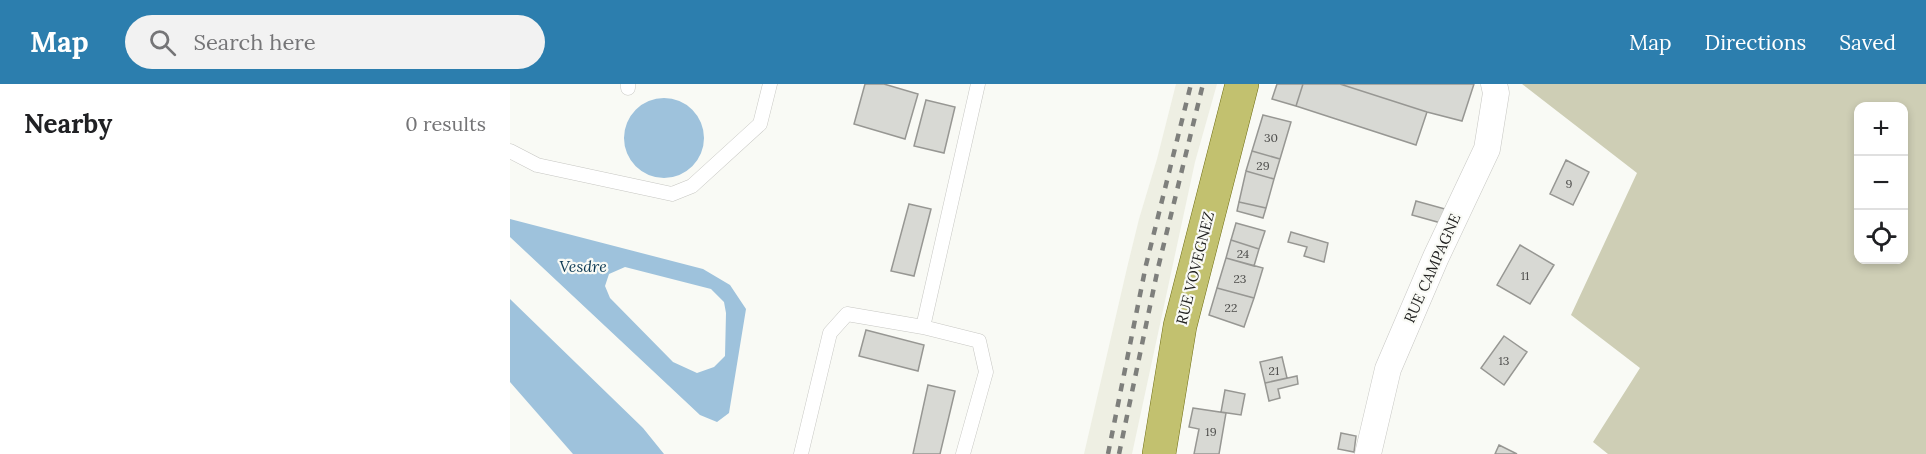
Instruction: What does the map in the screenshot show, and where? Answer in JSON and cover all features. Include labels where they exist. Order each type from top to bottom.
[{"type":"main road","name":"RUE VOVEGNEZ","points":[[1159,454],[1180,326],[1242,84]]},
{"type":"street","name":"RUE CAMPAGNE","points":[[1368,454],[1388,369],[1436,257],[1487,149],[1496,93],[1494,84]]},
{"type":"lane","points":[[510,151],[537,165],[672,194],[692,186],[760,124],[770,84]]},
{"type":"lane","points":[[923,327],[978,84]]},
{"type":"lane","points":[[801,454],[830,333],[847,314],[923,327],[979,341],[986,372],[963,454]]},
{"type":"shaded area","points":[[1176,84],[1217,84],[1195,162],[1132,454],[1084,454],[1139,219]]},
{"type":"green space","points":[[1522,84],[1926,84],[1926,454],[1608,454],[1593,442],[1640,368],[1571,315],[1637,173]]},
{"type":"water","points":[[664,98],[679,101],[692,110],[701,123],[704,138],[701,153],[692,166],[679,175],[664,178],[649,175],[636,166],[627,153],[624,138],[627,123],[636,110],[649,101]]},
{"type":"water","name":"Vesdre","points":[[510,219],[703,269],[730,285],[746,309],[729,413],[717,422],[700,415],[510,237]],"holes":[[[625,267],[711,289],[724,302],[725,356],[714,367],[697,373],[673,362],[610,298],[605,286],[609,274]]]},
{"type":"water","points":[[510,299],[643,428],[664,454],[573,454],[510,382]]},
{"type":"building","points":[[865,84],[884,84],[918,94],[905,139],[854,124]]},
{"type":"building","points":[[1277,84],[1303,84],[1296,106],[1272,99]]},
{"type":"building","points":[[1303,84],[1340,84],[1427,112],[1416,145],[1296,106]]},
{"type":"building","points":[[1340,84],[1474,84],[1462,121]]},
{"type":"building","points":[[926,100],[955,107],[944,153],[914,146]]},
{"type":"building","points":[[1263,115],[1291,122],[1280,159],[1252,151]]},
{"type":"building","points":[[1252,151],[1280,159],[1274,179],[1246,171]]},
{"type":"building","points":[[1566,160],[1589,172],[1573,205],[1550,194]]},
{"type":"building","points":[[1246,171],[1274,179],[1266,208],[1239,202]]},
{"type":"building","points":[[1416,201],[1445,209],[1441,223],[1412,215]]},
{"type":"building","points":[[1239,202],[1266,208],[1263,218],[1237,211]]},
{"type":"building","points":[[909,204],[931,209],[914,276],[891,271]]},
{"type":"building","points":[[1236,223],[1265,231],[1259,249],[1231,240]]},
{"type":"building","points":[[1291,232],[1328,243],[1324,262],[1304,256],[1307,247],[1288,242]]},
{"type":"building","points":[[1231,240],[1259,249],[1254,266],[1226,258]]},
{"type":"building","points":[[1520,245],[1554,265],[1530,304],[1497,285]]},
{"type":"building","points":[[1226,258],[1263,268],[1254,298],[1217,288]]},
{"type":"building","points":[[1217,288],[1254,298],[1244,327],[1209,315]]},
{"type":"building","points":[[866,330],[924,345],[918,371],[859,356]]},
{"type":"building","points":[[1504,336],[1527,352],[1504,385],[1481,368]]},
{"type":"building","points":[[1282,357],[1287,378],[1265,383],[1260,362]]},
{"type":"building","points":[[1297,376],[1298,384],[1278,389],[1280,398],[1269,401],[1265,383]]},
{"type":"building","points":[[928,385],[955,391],[940,454],[913,454]]},
{"type":"building","points":[[1225,390],[1245,394],[1241,415],[1221,412]]},
{"type":"building","points":[[1193,408],[1226,413],[1219,454],[1194,454],[1199,429],[1189,427]]},
{"type":"building","points":[[1341,433],[1356,436],[1354,452],[1338,449]]},
{"type":"building","points":[[1499,445],[1517,454],[1495,454]]},
{"type":"railway","points":[[1108,454],[1146,265],[1191,84]]},
{"type":"railway","points":[[1119,454],[1158,268],[1203,84]]}]
